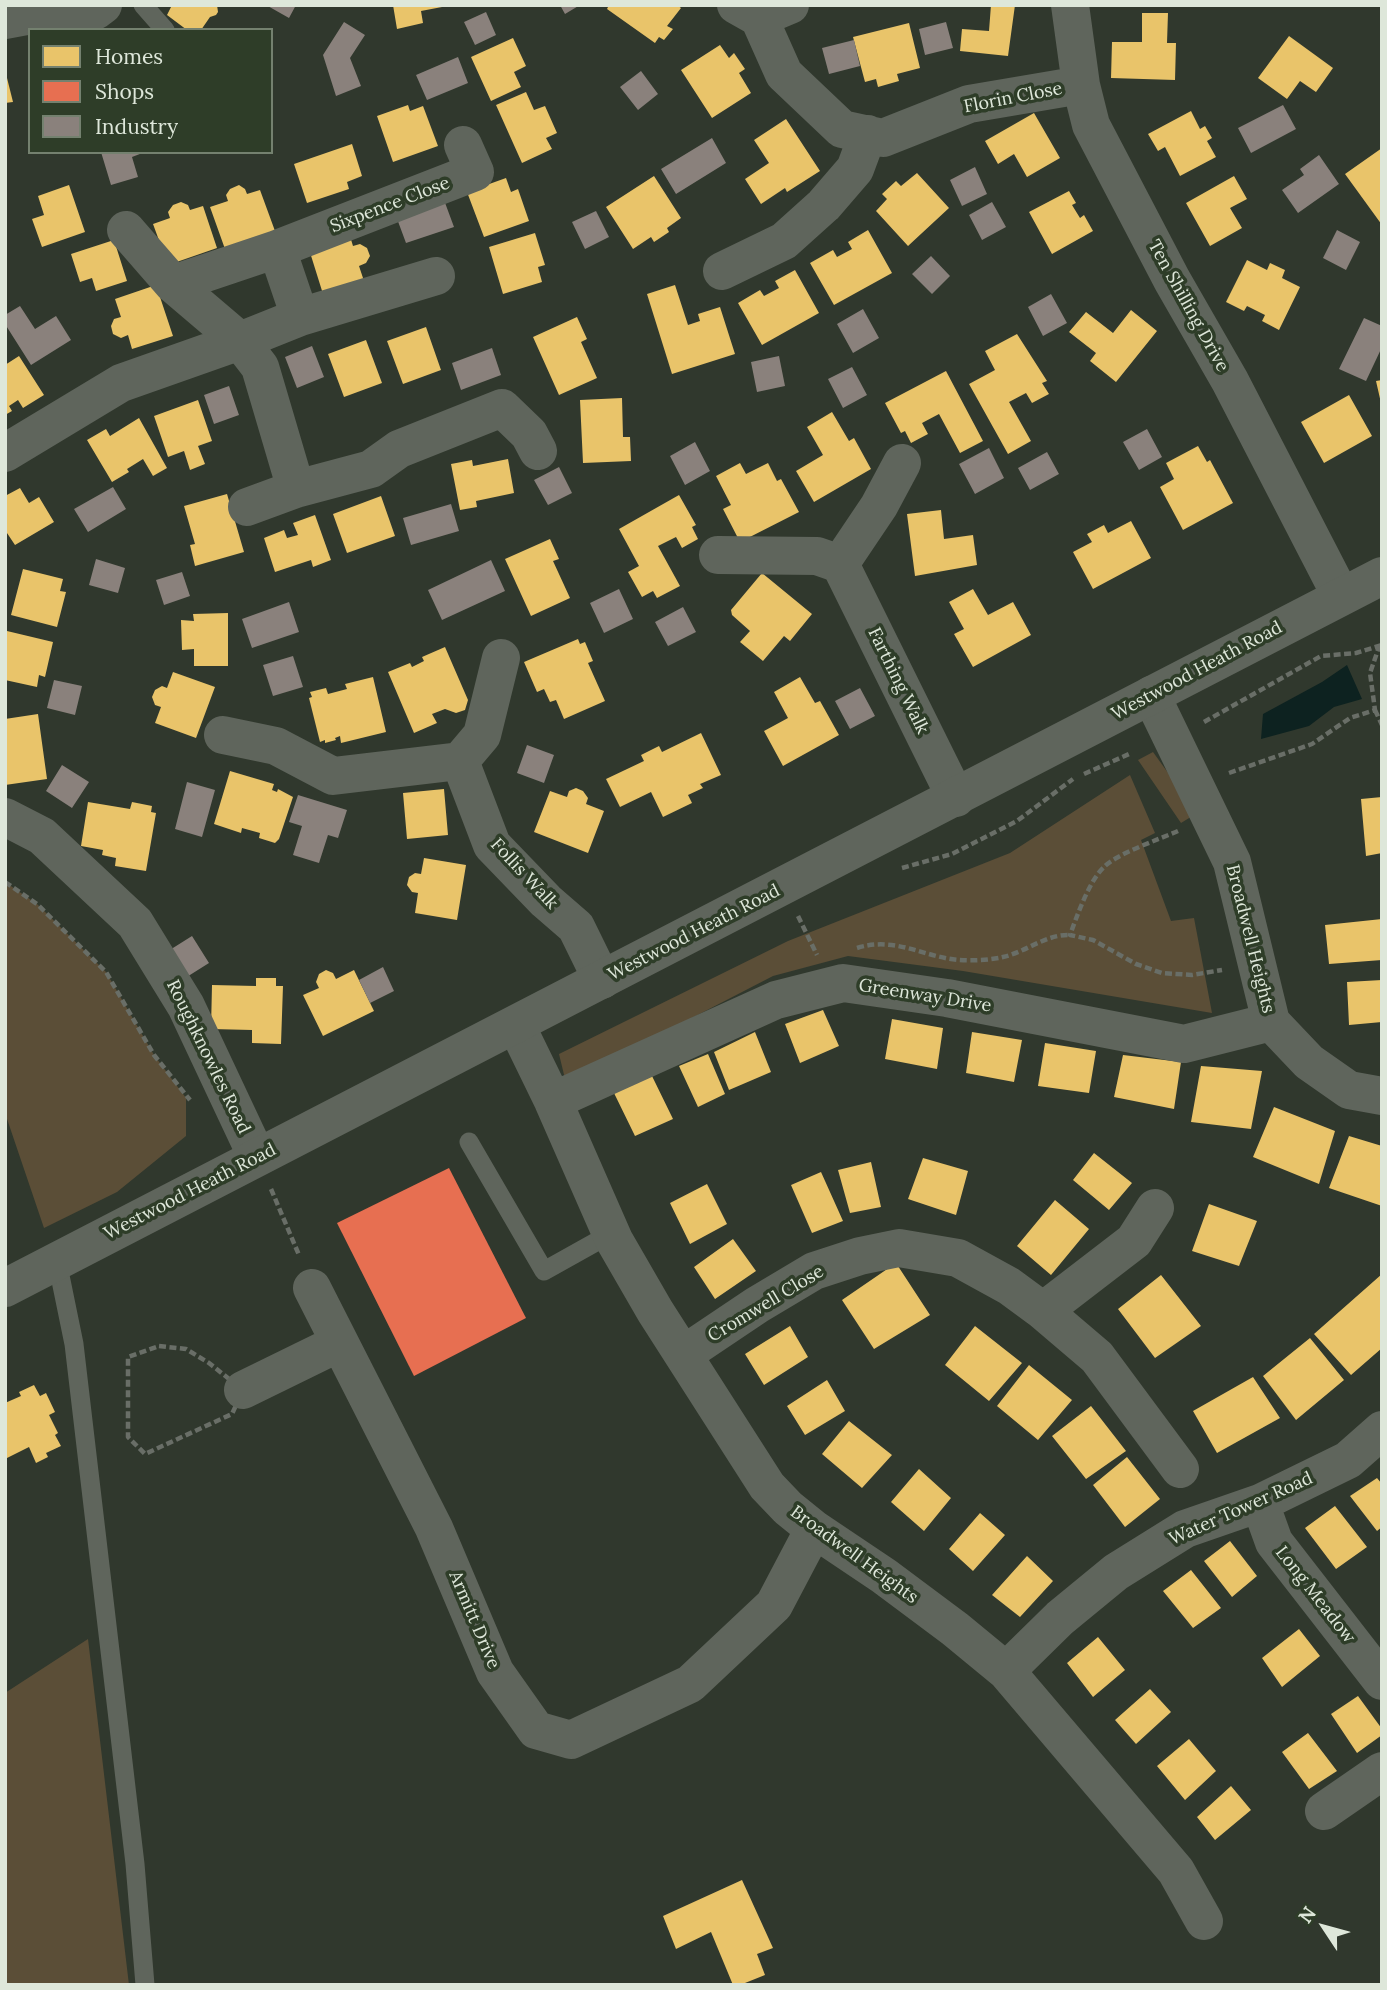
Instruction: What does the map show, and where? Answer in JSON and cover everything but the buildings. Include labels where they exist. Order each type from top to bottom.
[{"type":"street","points":[[5,20],[95,11],[103,5]]},
{"type":"street","name":"Ten Shilling Drive","points":[[1070,5],[1081,85],[1091,125],[1172,280],[1230,381],[1341,596]]},
{"type":"street","name":"Florin Close","points":[[761,10],[784,74],[842,129],[883,138],[969,104],[1081,85]]},
{"type":"street","points":[[722,271],[784,241],[824,205],[855,169],[868,134]]},
{"type":"street","name":"Sixpence Close","points":[[173,284],[277,249],[475,172],[463,145]]},
{"type":"street","points":[[126,230],[173,284],[240,341],[260,367],[296,489]]},
{"type":"street","points":[[277,249],[300,317]]},
{"type":"street","points":[[5,453],[121,383],[300,317],[436,276]]},
{"type":"street","points":[[247,507],[296,489],[371,469],[399,449],[502,408],[529,434],[538,451]]},
{"type":"street","points":[[718,555],[817,556],[840,564],[880,506],[902,463]]},
{"type":"street","name":"Farthing Walk","points":[[840,564],[956,798]]},
{"type":"street","name":"Westwood Heath Road","points":[[5,1288],[57,1261],[261,1167],[516,1025],[1382,576]]},
{"type":"street","points":[[223,735],[276,746],[333,776],[460,761],[482,735],[501,659]]},
{"type":"street","name":"Broadwell Heights","points":[[1151,695],[1232,862],[1271,1022],[1309,1062],[1349,1090],[1382,1096]]},
{"type":"street","name":"Follis Walk","points":[[460,761],[492,845],[546,901],[576,927],[602,981]]},
{"type":"street","name":"Roughknowles Road","points":[[5,817],[42,836],[135,923],[187,1006],[261,1167]]},
{"type":"street","name":"Greenway Drive","points":[[553,1101],[776,1000],[843,983],[947,998],[1184,1044],[1271,1022]]},
{"type":"street","name":"Broadwell Heights","points":[[516,1025],[611,1233],[655,1311],[767,1486],[814,1530],[884,1576],[1006,1671],[1176,1871],[1204,1921]]},
{"type":"street","points":[[1043,1311],[1134,1241],[1155,1208]]},
{"type":"street","name":"Cromwell Close","points":[[684,1354],[757,1305],[814,1272],[860,1256],[899,1248],[958,1258],[1009,1286],[1097,1357],[1180,1469]]},
{"type":"street","name":"Armitt Drive","points":[[312,1288],[434,1528],[495,1672],[536,1730],[571,1740],[690,1684],[774,1605],[814,1530]]},
{"type":"street","points":[[243,1390],[339,1343]]},
{"type":"street","name":"Water Tower Road","points":[[1006,1671],[1060,1618],[1116,1572],[1185,1529],[1260,1503],[1348,1460],[1382,1430]]},
{"type":"street","name":"Long Meadow","points":[[1260,1503],[1274,1542],[1382,1681]]},
{"type":"street","points":[[1324,1811],[1382,1771]]},
{"type":"lane","points":[[143,5],[164,28]]},
{"type":"lane","points":[[469,1142],[544,1271],[611,1233]]},
{"type":"lane","points":[[57,1261],[74,1344],[135,1864],[145,1985]]},
{"type":"path","points":[[1380,646],[1370,673],[1375,710],[1382,725]]},
{"type":"path","points":[[1173,740],[1321,656],[1356,653],[1380,646]]},
{"type":"path","points":[[1257,964],[1192,975],[1162,973],[1136,964],[1093,940],[1070,935],[1084,898],[1104,866],[1136,849],[1203,801],[1312,744],[1350,718],[1375,710]]},
{"type":"path","points":[[5,882],[37,904],[106,972],[154,1055],[186,1098],[205,1111],[234,1107]]},
{"type":"path","points":[[783,887],[818,959]]},
{"type":"path","points":[[261,1167],[293,1236],[312,1288]]},
{"type":"path","points":[[159,1346],[186,1349],[243,1390],[232,1414],[145,1454],[128,1437],[128,1357],[159,1346]]},
{"type":"shaded area","points":[[1153,752],[1179,788],[1194,815],[1181,823],[1138,760]]},
{"type":"shaded area","points":[[1130,775],[1155,833],[1141,840],[1171,921],[1194,918],[1212,1013],[963,971],[848,956],[773,976],[566,1083],[559,1054],[788,941],[1010,853]]},
{"type":"shaded area","points":[[5,882],[37,904],[106,972],[154,1055],[186,1098],[186,1136],[117,1192],[44,1228],[5,1113]]},
{"type":"shaded area","points":[[88,1639],[129,1985],[5,1985],[5,1693]]},
{"type":"water","points":[[1347,665],[1362,699],[1334,707],[1309,726],[1261,739],[1263,714]]}]
